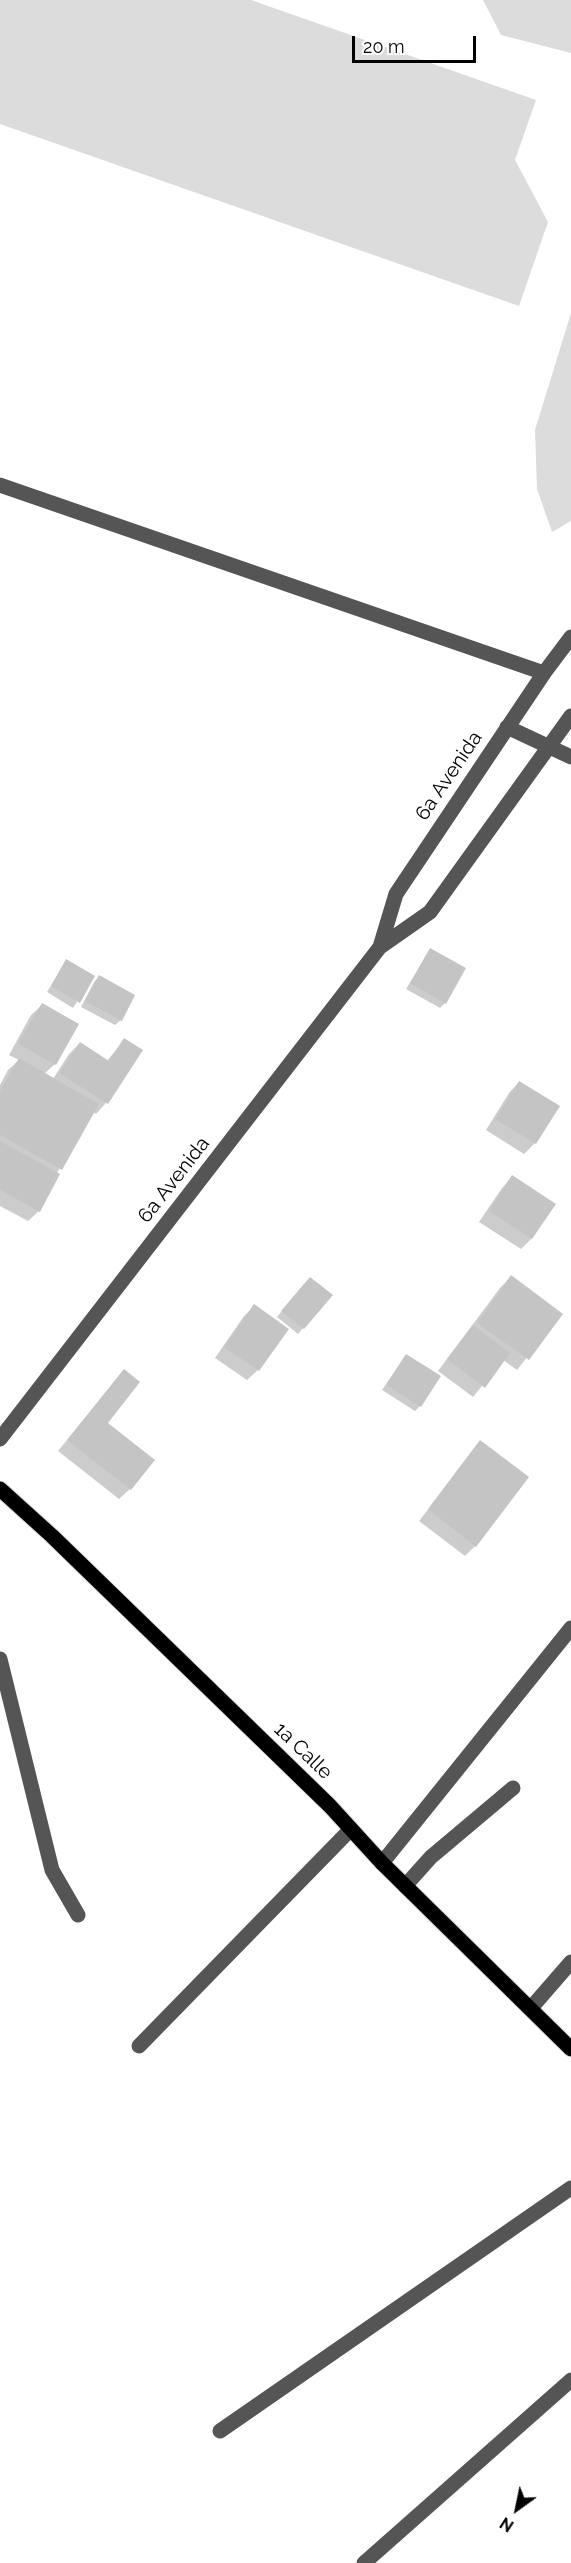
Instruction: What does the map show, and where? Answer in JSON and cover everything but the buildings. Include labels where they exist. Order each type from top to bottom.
[{"type":"main road","name":"1a Calle","points":[[0,1490],[77,1561],[351,1829],[382,1863],[571,2049]]},
{"type":"street","points":[[0,485],[544,673]]},
{"type":"street","name":"6a Avenida","points":[[380,947],[396,894],[507,727],[571,637]]},
{"type":"street","name":"6a Avenida","points":[[0,1439],[380,947],[430,912],[571,716]]},
{"type":"street","points":[[507,727],[571,757]]},
{"type":"street","points":[[382,1863],[571,1628]]},
{"type":"street","points":[[0,1659],[52,1870],[78,1915]]},
{"type":"street","points":[[405,1886],[431,1857],[513,1788]]},
{"type":"street","points":[[139,2046],[351,1829]]},
{"type":"street","points":[[531,2008],[571,1962]]},
{"type":"street","points":[[220,2431],[571,2188]]},
{"type":"street","points":[[363,2563],[571,2380]]},
{"type":"shaded area","points":[[0,0],[251,0],[536,100],[515,160],[548,222],[519,306],[0,124]]},
{"type":"shaded area","points":[[483,0],[571,0],[571,53],[501,35]]},
{"type":"shaded area","points":[[571,313],[571,521],[552,532],[537,489],[535,430]]}]
